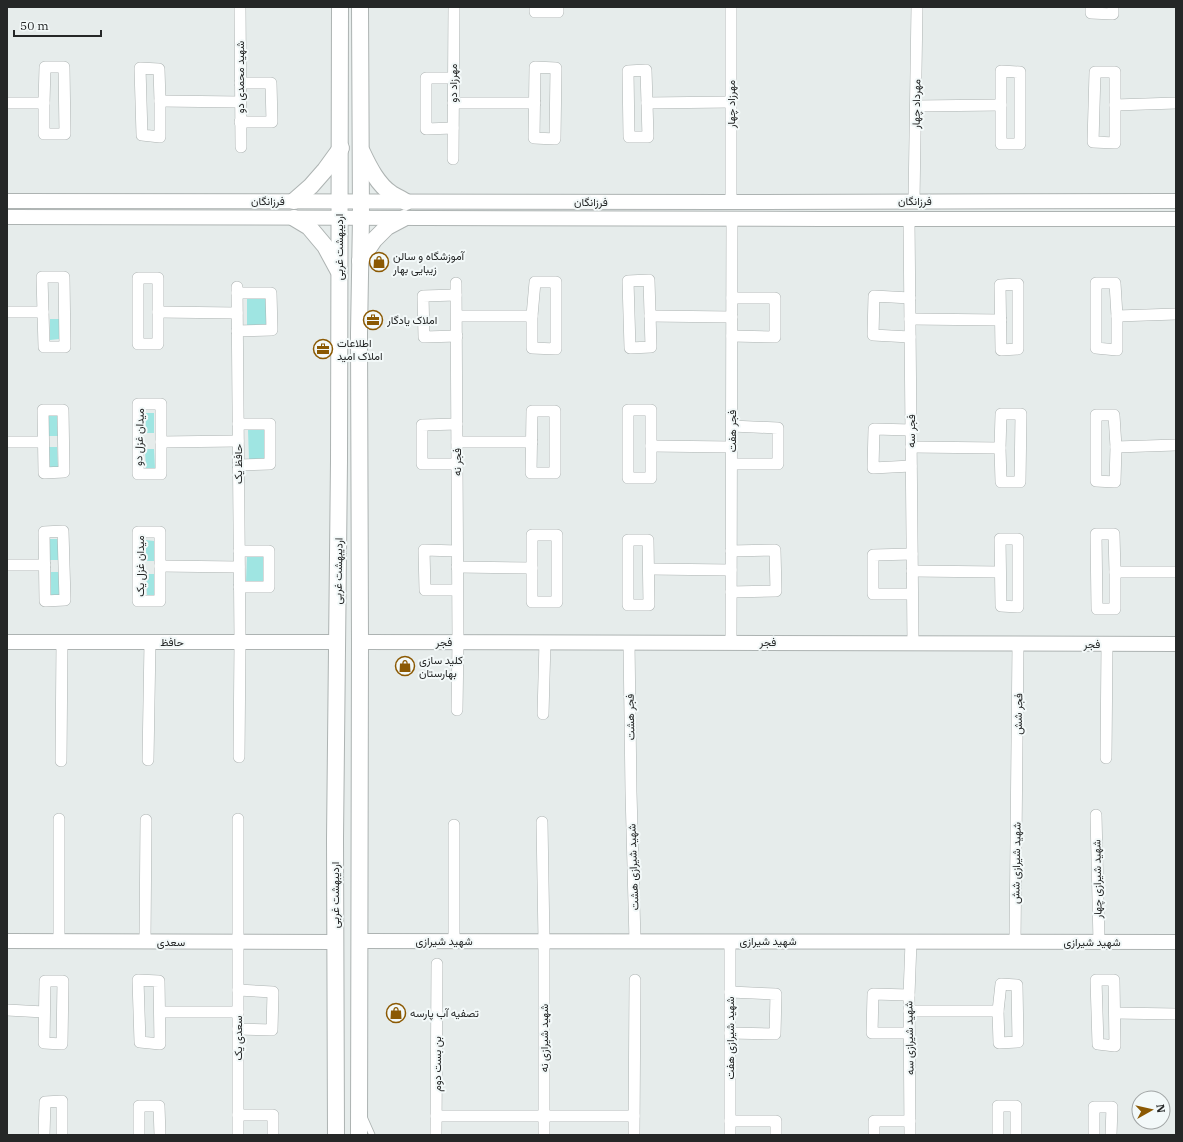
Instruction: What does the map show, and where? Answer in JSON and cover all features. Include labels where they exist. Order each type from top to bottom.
[{"type":"main road","name":"اردیبهشت غربی","points":[[336,1135],[335,811],[340,7]]},
{"type":"main road","name":"اردیبهشت غربی","points":[[359,1135],[360,7]]},
{"type":"main road","points":[[294,201],[311,186],[325,170],[340,148]]},
{"type":"main road","points":[[361,150],[368,167],[380,183],[391,193],[406,202]]},
{"type":"main road","points":[[294,218],[309,226],[325,246],[339,272]]},
{"type":"main road","points":[[360,261],[374,240],[387,227],[404,218]]},
{"type":"street","name":"شهید محمدی دو","points":[[240,7],[241,148]]},
{"type":"street","name":"مهرزاد دو","points":[[453,159],[454,7]]},
{"type":"street","points":[[535,7],[535,12],[558,12],[558,7]]},
{"type":"street","name":"مهرزاد چهار","points":[[730,7],[731,202]]},
{"type":"street","name":"مهرداد چهار","points":[[914,201],[917,7]]},
{"type":"street","points":[[1091,7],[1091,13],[1113,14],[1113,7]]},
{"type":"street","points":[[45,67],[64,67],[65,134],[44,134],[44,103],[45,67]]},
{"type":"street","points":[[535,67],[556,68],[555,139],[534,138],[535,103],[535,67]]},
{"type":"street","points":[[140,68],[159,69],[160,101],[160,137],[142,135],[140,68]]},
{"type":"street","points":[[646,70],[647,103],[648,137],[629,137],[628,71],[646,70]]},
{"type":"street","points":[[1001,71],[1020,72],[1020,144],[1001,144],[1001,105],[1001,71]]},
{"type":"street","points":[[1095,72],[1115,72],[1115,105],[1115,143],[1093,142],[1095,72]]},
{"type":"street","points":[[453,78],[426,78],[426,129],[453,128]]},
{"type":"street","points":[[240,83],[271,83],[272,122],[240,122]]},
{"type":"street","points":[[160,101],[240,102]]},
{"type":"street","points":[[647,103],[730,102]]},
{"type":"street","points":[[7,103],[44,103]]},
{"type":"street","points":[[453,103],[535,103]]},
{"type":"street","points":[[1115,105],[1176,103]]},
{"type":"street","points":[[916,106],[1001,105]]},
{"type":"street","name":"فرزانگان","points":[[7,201],[1176,201]]},
{"type":"street","name":"فرزانگان","points":[[7,217],[1176,219]]},
{"type":"street","name":"فجر هفت","points":[[731,642],[732,219]]},
{"type":"street","name":"فجر سه","points":[[909,219],[913,643]]},
{"type":"street","points":[[42,277],[64,277],[65,347],[44,347],[43,312],[42,277]]},
{"type":"street","points":[[138,278],[158,278],[158,312],[158,344],[138,344],[138,278]]},
{"type":"street","points":[[649,280],[650,316],[651,347],[630,348],[628,281],[649,280]]},
{"type":"street","points":[[535,282],[556,282],[556,349],[532,348],[532,316],[535,282]]},
{"type":"street","name":"فجر نه","points":[[456,283],[458,590],[457,710]]},
{"type":"street","points":[[1096,283],[1115,283],[1117,316],[1117,350],[1096,348],[1096,283]]},
{"type":"street","points":[[1018,284],[1018,349],[1001,350],[1001,320],[1000,285],[1018,284]]},
{"type":"street","name":"حافظ یک","points":[[237,331],[272,330],[271,293],[237,290],[237,331],[239,587],[240,642],[239,757]]},
{"type":"street","points":[[456,295],[423,296],[424,336],[457,336]]},
{"type":"street","points":[[910,298],[874,296],[873,335],[910,337]]},
{"type":"street","points":[[732,298],[775,298],[775,337],[732,336]]},
{"type":"street","points":[[7,312],[43,312]]},
{"type":"street","points":[[158,312],[237,312]]},
{"type":"street","points":[[1117,316],[1176,314]]},
{"type":"street","points":[[456,316],[532,316]]},
{"type":"street","points":[[650,316],[732,317]]},
{"type":"street","points":[[910,320],[1001,320]]},
{"type":"street","name":"میدان غزل دو","points":[[138,404],[161,404],[161,442],[161,474],[138,474],[138,404]]},
{"type":"street","points":[[43,410],[63,410],[64,472],[44,473],[44,442],[43,410]]},
{"type":"street","points":[[628,410],[651,410],[651,446],[651,478],[628,478],[628,410]]},
{"type":"street","points":[[532,411],[555,411],[555,473],[531,473],[532,442],[532,411]]},
{"type":"street","points":[[1001,414],[1021,414],[1020,482],[1001,482],[1000,448],[1001,414]]},
{"type":"street","points":[[1096,415],[1114,415],[1116,447],[1115,482],[1096,481],[1096,415]]},
{"type":"street","points":[[238,424],[270,424],[270,464],[238,466]]},
{"type":"street","points":[[457,424],[422,425],[422,464],[457,464]]},
{"type":"street","points":[[732,426],[778,428],[778,464],[732,464]]},
{"type":"street","points":[[911,430],[874,429],[873,468],[911,466]]},
{"type":"street","points":[[161,442],[238,441]]},
{"type":"street","points":[[7,442],[44,442]]},
{"type":"street","points":[[457,442],[532,442]]},
{"type":"street","points":[[651,446],[732,447]]},
{"type":"street","points":[[1116,447],[1176,446]]},
{"type":"street","points":[[911,447],[1000,448]]},
{"type":"street","points":[[63,531],[65,600],[45,600],[45,565],[44,532],[63,531]]},
{"type":"street","name":"میدان غزل یک","points":[[138,532],[160,532],[160,566],[160,601],[138,601],[138,532]]},
{"type":"street","points":[[1096,534],[1114,534],[1115,572],[1114,609],[1097,609],[1096,534]]},
{"type":"street","points":[[532,535],[557,535],[557,602],[532,602],[532,568],[532,535]]},
{"type":"street","points":[[1000,539],[1018,539],[1018,607],[1001,606],[1000,572],[1000,539]]},
{"type":"street","points":[[628,540],[648,540],[649,569],[649,604],[628,605],[628,540]]},
{"type":"street","points":[[457,550],[424,550],[425,590],[458,590]]},
{"type":"street","points":[[731,592],[776,591],[775,550],[732,551]]},
{"type":"street","points":[[239,551],[269,551],[269,588],[239,587]]},
{"type":"street","points":[[912,554],[873,555],[873,594],[912,594]]},
{"type":"street","points":[[7,565],[45,565]]},
{"type":"street","points":[[160,566],[239,567]]},
{"type":"street","points":[[457,567],[532,568]]},
{"type":"street","points":[[649,569],[731,570]]},
{"type":"street","points":[[912,570],[1000,572]]},
{"type":"street","points":[[1115,572],[1176,572]]},
{"type":"street","name":"حافظ","points":[[7,642],[337,642]]},
{"type":"street","points":[[60,761],[62,642]]},
{"type":"street","points":[[148,760],[150,642]]},
{"type":"street","name":"فجر","points":[[360,642],[1176,644]]},
{"type":"street","points":[[543,714],[545,642]]},
{"type":"street","name":"فجر هشت","points":[[629,642],[631,792]]},
{"type":"street","name":"فجر شش","points":[[1017,784],[1018,644]]},
{"type":"street","points":[[1106,758],[1107,644]]},
{"type":"street","name":"شهید شیرازی شش","points":[[1015,942],[1017,784]]},
{"type":"street","name":"شهید شیرازی هشت","points":[[631,792],[635,941]]},
{"type":"street","name":"شهید شیرازی چهار","points":[[1096,815],[1098,942]]},
{"type":"street","points":[[59,819],[59,942]]},
{"type":"street","name":"سعدی یک","points":[[238,819],[238,1135]]},
{"type":"street","points":[[145,942],[146,820]]},
{"type":"street","name":"شهید شیرازی نه","points":[[542,822],[544,941],[544,1135]]},
{"type":"street","points":[[454,825],[454,941]]},
{"type":"street","name":"شهید شیرازی","points":[[360,941],[1176,942]]},
{"type":"street","name":"شهید شیرازی هفت","points":[[730,941],[730,1135]]},
{"type":"street","name":"سعدی","points":[[7,942],[335,942]]},
{"type":"street","name":"شهید شیرازی سه","points":[[910,1135],[909,995],[911,942]]},
{"type":"street","name":"بن بست دوم","points":[[436,1135],[437,964]]},
{"type":"street","points":[[138,980],[159,981],[160,1012],[160,1044],[140,1042],[138,980]]},
{"type":"street","points":[[634,1135],[635,980]]},
{"type":"street","points":[[1096,980],[1114,980],[1115,1013],[1115,1046],[1098,1044],[1096,980]]},
{"type":"street","points":[[45,981],[63,981],[62,1044],[44,1043],[44,1012],[45,981]]},
{"type":"street","points":[[1001,984],[1017,985],[1018,1042],[1000,1043],[998,1011],[1001,984]]},
{"type":"street","points":[[238,990],[273,992],[272,1030],[238,1029]]},
{"type":"street","points":[[730,992],[776,994],[775,1034],[730,1033]]},
{"type":"street","points":[[909,995],[873,994],[872,1033],[910,1033]]},
{"type":"street","points":[[7,1010],[44,1012]]},
{"type":"street","points":[[909,1011],[998,1011]]},
{"type":"street","points":[[160,1012],[238,1012]]},
{"type":"street","points":[[1115,1013],[1176,1014]]},
{"type":"street","points":[[44,1135],[45,1102],[62,1101],[62,1135]]},
{"type":"street","points":[[139,1135],[139,1106],[159,1106],[160,1135]]},
{"type":"street","points":[[998,1135],[998,1106],[1016,1106],[1016,1135]]},
{"type":"street","points":[[1094,1135],[1094,1107],[1112,1107],[1111,1135]]},
{"type":"street","points":[[238,1115],[273,1115],[273,1135]]},
{"type":"street","points":[[436,1116],[634,1116]]},
{"type":"street","points":[[874,1135],[874,1120],[910,1121]]},
{"type":"street","points":[[730,1121],[776,1122],[776,1135]]},
{"type":"lane","points":[[359,1103],[372,1135]]},
{"type":"shaded area","points":[[247,297],[266,297],[266,327],[247,327]]},
{"type":"shaded area","points":[[50,319],[59,319],[59,339],[50,340]]},
{"type":"shaded area","points":[[145,413],[154,413],[154,433],[146,433]]},
{"type":"shaded area","points":[[49,416],[57,416],[58,436],[49,436]]},
{"type":"shaded area","points":[[248,430],[266,430],[267,459],[249,460]]},
{"type":"shaded area","points":[[48,447],[57,447],[58,467],[49,467]]},
{"type":"shaded area","points":[[145,449],[154,449],[155,469],[146,470]]},
{"type":"shaded area","points":[[49,539],[58,539],[59,560],[50,560]]},
{"type":"shaded area","points":[[145,540],[154,541],[155,561],[146,561]]},
{"type":"shaded area","points":[[247,555],[267,555],[266,584],[246,583]]},
{"type":"shaded area","points":[[51,572],[59,572],[60,597],[51,597]]},
{"type":"shaded area","points":[[146,574],[155,574],[156,595],[147,595]]},
{"type":"place","name":"آموزشگاه و سالن زیبایی بهار","points":[[379,262]]},
{"type":"place","name":"املاک یادگار","points":[[373,320]]},
{"type":"place","name":"اطلاعات املاک امید","points":[[323,349]]},
{"type":"place","name":"کلید سازی بهارستان","points":[[405,666]]},
{"type":"place","name":"تصفیه آب پارسه","points":[[396,1013]]}]
